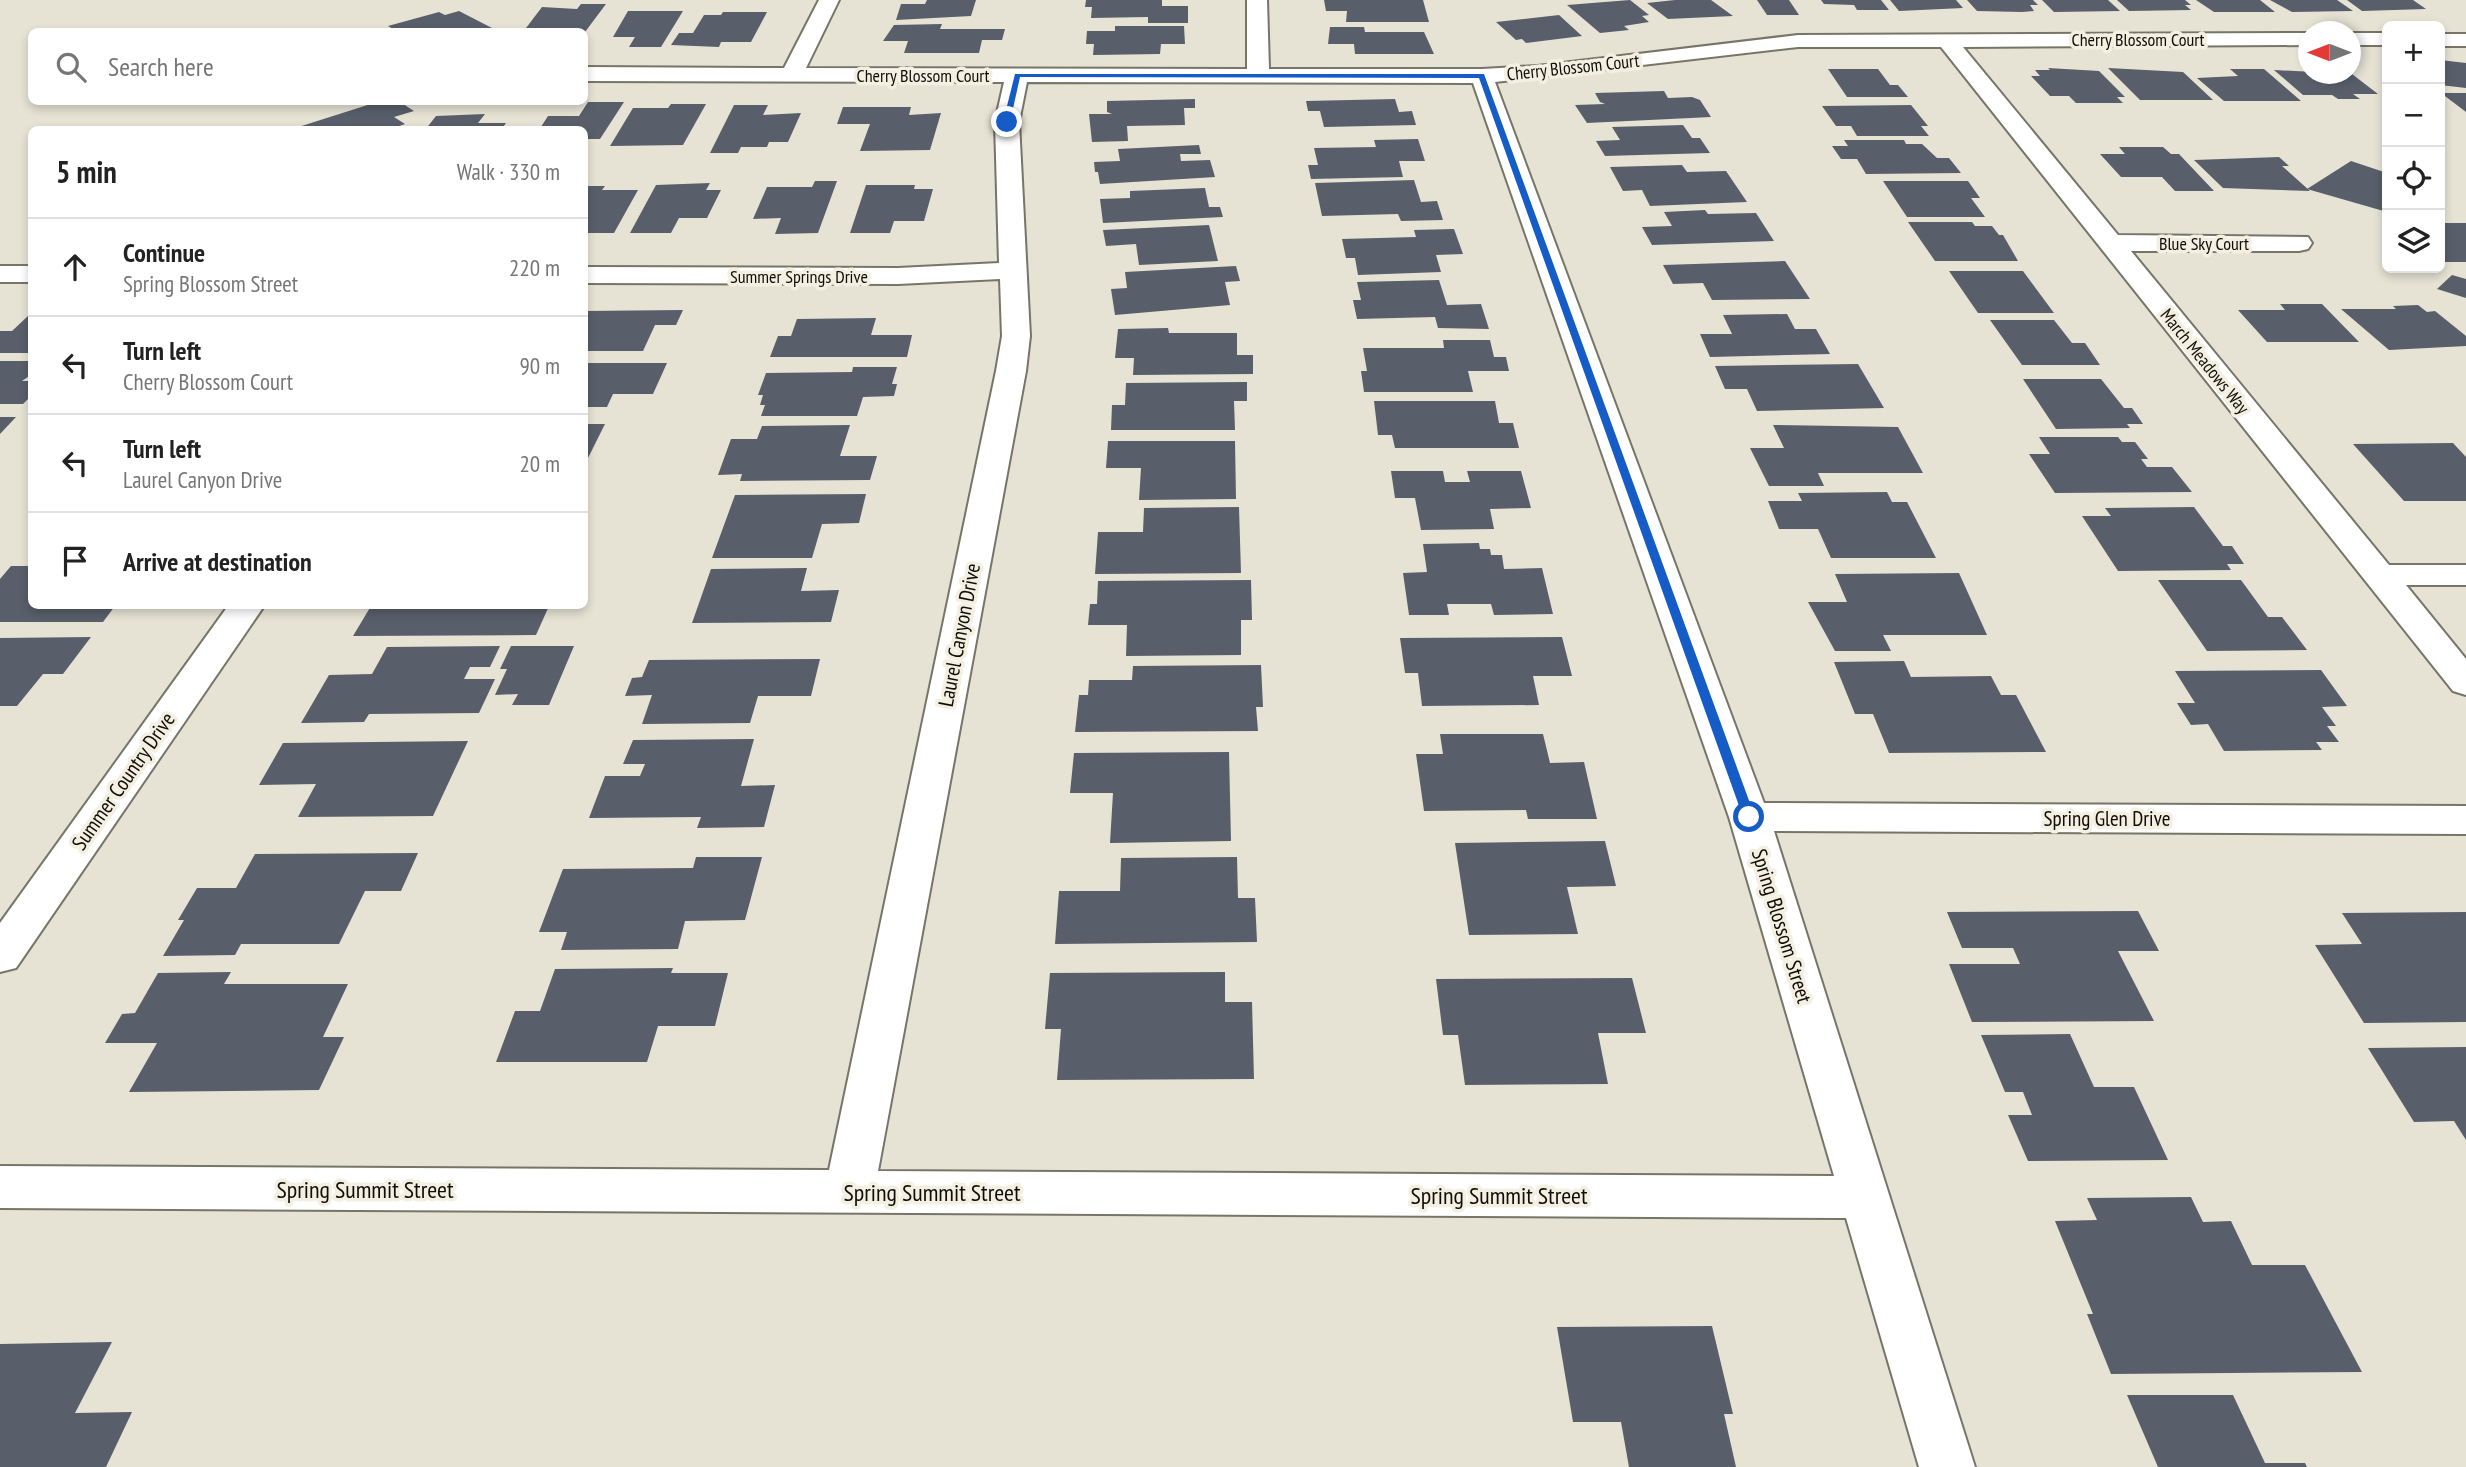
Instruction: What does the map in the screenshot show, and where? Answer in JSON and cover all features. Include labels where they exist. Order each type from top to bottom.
[{"type":"street","points":[[792,74],[829,0]]},
{"type":"street","points":[[1257,0],[1258,76]]},
{"type":"street","name":"March Meadows Way","points":[[1945,38],[2466,683]]},
{"type":"street","name":"Cherry Blossom Court","points":[[588,74],[1482,76],[1537,73],[1798,40],[2298,39]]},
{"type":"street","points":[[2361,39],[2382,39]]},
{"type":"street","points":[[2445,40],[2466,40]]},
{"type":"street","name":"Laurel Canyon Drive","points":[[849,1192],[1011,371],[1016,336],[1007,122],[1017,75]]},
{"type":"street","name":"Spring Blossom Street","points":[[1482,76],[1749,817],[1947,1467]]},
{"type":"street","name":"Blue Sky Court","points":[[2110,243],[2299,243]]},
{"type":"street","name":"Summer Springs Drive","points":[[588,275],[898,276],[1013,270]]},
{"type":"street","points":[[0,274],[28,274]]},
{"type":"street","points":[[2379,575],[2466,575]]},
{"type":"street","name":"Summer Country Drive","points":[[0,956],[244,609]]},
{"type":"street","name":"Spring Glen Drive","points":[[1749,817],[2466,820]]},
{"type":"street","name":"Spring Summit Street","points":[[0,1187],[1865,1197]]},
{"type":"building","points":[[927,0],[976,0],[971,16],[896,20],[901,4],[925,4]]},
{"type":"building","points":[[1086,0],[1162,0],[1162,6],[1188,6],[1188,23],[1148,23],[1148,17],[1091,18],[1092,7],[1085,7]]},
{"type":"building","points":[[1324,0],[1423,0],[1429,22],[1346,22],[1347,11],[1326,11]]},
{"type":"building","points":[[1630,0],[1649,15],[1642,16],[1649,22],[1624,26],[1629,30],[1600,33],[1567,5]]},
{"type":"building","points":[[1711,0],[1733,16],[1668,19],[1647,3]]},
{"type":"building","points":[[1757,0],[1789,0],[1799,15],[1767,15]]},
{"type":"building","points":[[1821,0],[1881,0],[1889,10],[1857,10],[1854,5],[1824,4]]},
{"type":"building","points":[[1890,0],[1956,0],[1963,8],[1899,11]]},
{"type":"building","points":[[1967,0],[2033,0],[2038,5],[2030,5],[2034,11],[1977,11]]},
{"type":"building","points":[[2042,0],[2108,0],[2120,11],[2054,12]]},
{"type":"building","points":[[2117,0],[2185,0],[2191,5],[2185,5],[2191,10],[2129,11]]},
{"type":"building","points":[[2196,0],[2260,0],[2275,12],[2214,12]]},
{"type":"building","points":[[2270,0],[2337,0],[2353,11],[2292,12]]},
{"type":"building","points":[[2347,0],[2413,0],[2426,9],[2362,11]]},
{"type":"building","points":[[581,4],[606,4],[588,28],[526,28],[542,7],[577,9]]},
{"type":"building","points":[[459,11],[492,28],[388,26],[439,12],[445,15]]},
{"type":"building","points":[[628,11],[683,11],[661,47],[629,47],[635,37],[613,37]]},
{"type":"building","points":[[723,12],[767,12],[751,42],[721,42],[719,47],[671,45],[679,33],[693,33],[704,15],[721,15]]},
{"type":"building","points":[[1559,15],[1582,36],[1526,43],[1522,39],[1516,40],[1496,22]]},
{"type":"building","points":[[942,24],[940,29],[1005,29],[1002,40],[982,40],[979,53],[904,53],[908,41],[883,41],[894,25]]},
{"type":"building","points":[[1115,26],[1184,26],[1185,44],[1161,44],[1160,54],[1093,55],[1094,44],[1086,44],[1087,31],[1115,31]]},
{"type":"building","points":[[1330,27],[1364,27],[1365,32],[1424,32],[1434,54],[1355,54],[1354,44],[1328,44]]},
{"type":"building","points":[[2445,61],[2466,63],[2466,88],[2445,86]]},
{"type":"building","points":[[2048,68],[2099,71],[2125,97],[2117,97],[2123,103],[2076,103],[2069,96],[2050,96],[2031,76],[2040,76],[2035,70],[2050,70]]},
{"type":"building","points":[[2108,68],[2183,72],[2213,100],[2140,100]]},
{"type":"building","points":[[1828,69],[1878,69],[1890,85],[1898,85],[1908,97],[1847,97]]},
{"type":"building","points":[[2230,69],[2264,69],[2301,101],[2224,101],[2197,78],[2238,76]]},
{"type":"building","points":[[2274,70],[2298,71],[2298,84],[2361,84],[2361,81],[2378,94],[2353,94],[2360,99],[2303,95]]},
{"type":"building","points":[[1664,91],[1668,98],[1692,97],[1700,100],[1711,117],[1587,123],[1575,105],[1605,104],[1600,102],[1595,93]]},
{"type":"building","points":[[2445,93],[2466,93],[2466,112],[2445,96]]},
{"type":"building","points":[[1195,99],[1195,108],[1184,108],[1185,125],[1127,126],[1128,141],[1092,142],[1089,114],[1112,114],[1107,112],[1107,101]]},
{"type":"building","points":[[1395,99],[1399,112],[1412,111],[1416,125],[1324,127],[1320,111],[1308,111],[1306,101]]},
{"type":"building","points":[[588,102],[624,102],[600,139],[588,139],[588,126],[542,126],[548,116],[579,116]]},
{"type":"building","points":[[671,104],[706,104],[683,145],[610,146],[633,108],[668,108]]},
{"type":"building","points":[[368,105],[405,105],[414,111],[394,117],[405,124],[399,126],[302,126]]},
{"type":"building","points":[[734,105],[768,105],[763,115],[801,113],[788,142],[769,142],[767,147],[741,147],[738,153],[710,153]]},
{"type":"building","points":[[1911,105],[1928,126],[1921,126],[1929,136],[1857,136],[1851,126],[1836,126],[1822,106]]},
{"type":"building","points":[[843,107],[911,107],[909,115],[941,113],[930,150],[860,151],[870,124],[837,124]]},
{"type":"building","points":[[485,114],[478,123],[506,123],[504,126],[428,126],[436,116]]},
{"type":"building","points":[[1683,125],[1692,138],[1700,138],[1710,153],[1605,156],[1596,141],[1620,140],[1612,127]]},
{"type":"building","points":[[1418,139],[1425,161],[1399,161],[1403,177],[1311,179],[1308,165],[1318,165],[1314,148],[1376,147],[1374,140]]},
{"type":"building","points":[[1844,140],[1904,140],[1906,144],[1922,144],[1937,158],[1949,158],[1961,173],[1866,174],[1857,159],[1841,159],[1832,146],[1848,146]]},
{"type":"building","points":[[1199,145],[1201,154],[1180,154],[1181,161],[1210,160],[1215,177],[1100,184],[1098,172],[1095,172],[1094,162],[1120,161],[1118,149]]},
{"type":"building","points":[[2119,147],[2163,147],[2171,154],[2179,154],[2214,191],[2175,191],[2162,177],[2121,177],[2100,154],[2125,154]]},
{"type":"building","points":[[2279,157],[2289,166],[2282,166],[2310,191],[2223,188],[2194,160]]},
{"type":"building","points":[[2351,161],[2382,171],[2382,211],[2307,189]]},
{"type":"building","points":[[1682,165],[1687,172],[1726,171],[1747,202],[1650,206],[1642,190],[1623,191],[1610,167]]},
{"type":"building","points":[[1414,180],[1421,202],[1437,201],[1443,220],[1401,221],[1398,214],[1322,216],[1315,183]]},
{"type":"building","points":[[815,181],[837,181],[818,233],[775,234],[781,218],[753,219],[767,187],[812,187]]},
{"type":"building","points":[[1883,181],[1968,181],[1980,198],[1971,198],[1985,217],[1907,217]]},
{"type":"building","points":[[710,183],[706,190],[721,190],[707,218],[679,218],[671,233],[630,233],[656,185]]},
{"type":"building","points":[[866,185],[915,185],[914,189],[933,189],[924,221],[894,221],[890,233],[850,233]]},
{"type":"building","points":[[588,186],[605,186],[602,190],[638,190],[614,233],[588,233]]},
{"type":"building","points":[[1205,188],[1209,207],[1220,207],[1223,217],[1103,223],[1100,199],[1130,198],[1130,191]]},
{"type":"building","points":[[1705,210],[1708,214],[1756,213],[1774,241],[1652,245],[1642,227],[1672,226],[1664,212]]},
{"type":"building","points":[[1908,222],[1972,222],[1975,226],[1992,226],[1999,235],[2003,235],[2018,261],[1935,261]]},
{"type":"building","points":[[2445,223],[2466,223],[2466,262],[2445,262]]},
{"type":"building","points":[[1209,225],[1218,261],[1139,265],[1136,244],[1106,246],[1103,230]]},
{"type":"building","points":[[1454,229],[1463,254],[1436,255],[1441,272],[1358,275],[1355,258],[1346,258],[1342,239],[1416,237],[1414,230]]},
{"type":"building","points":[[1785,261],[1810,299],[1712,300],[1703,283],[1673,284],[1663,265]]},
{"type":"building","points":[[1236,266],[1240,281],[1225,282],[1230,305],[1115,315],[1111,289],[1127,288],[1125,272]]},
{"type":"building","points":[[1949,271],[2023,271],[2054,313],[1978,313]]},
{"type":"building","points":[[2452,275],[2466,279],[2466,298],[2437,289]]},
{"type":"building","points":[[1439,280],[1447,305],[1481,304],[1489,329],[1438,328],[1435,317],[1357,319],[1353,300],[1361,300],[1357,282]]},
{"type":"building","points":[[2280,304],[2322,304],[2359,342],[2267,342],[2238,310],[2285,310]]},
{"type":"building","points":[[2418,305],[2427,312],[2435,311],[2466,336],[2466,346],[2389,350],[2341,309],[2396,309],[2393,306]]},
{"type":"building","points":[[683,310],[676,325],[655,325],[643,351],[588,351],[588,311]]},
{"type":"building","points":[[1787,314],[1795,329],[1816,329],[1830,354],[1710,357],[1700,334],[1732,334],[1723,315]]},
{"type":"building","points":[[28,316],[28,353],[0,353],[0,331],[12,331]]},
{"type":"building","points":[[876,318],[871,335],[912,335],[907,357],[770,357],[778,336],[791,336],[797,319]]},
{"type":"building","points":[[1990,320],[2054,320],[2072,343],[2085,343],[2100,365],[2022,365]]},
{"type":"building","points":[[1168,328],[1169,333],[1237,333],[1237,355],[1253,355],[1253,374],[1133,375],[1134,358],[1115,358],[1118,329]]},
{"type":"building","points":[[1443,340],[1490,340],[1494,357],[1506,357],[1509,371],[1468,371],[1473,392],[1364,392],[1361,371],[1367,371],[1363,348],[1444,348]]},
{"type":"building","points":[[0,361],[28,361],[28,377],[22,381],[28,381],[28,399],[23,404],[0,404]]},
{"type":"building","points":[[588,363],[667,363],[653,394],[613,394],[607,407],[588,407]]},
{"type":"building","points":[[1858,364],[1884,408],[1757,411],[1747,389],[1725,389],[1715,366]]},
{"type":"building","points":[[853,367],[897,367],[892,384],[897,384],[894,396],[863,397],[857,416],[761,416],[765,405],[760,405],[763,395],[758,395],[766,373],[852,372]]},
{"type":"building","points":[[2023,379],[2101,379],[2124,408],[2132,408],[2143,424],[2127,424],[2130,428],[2056,429]]},
{"type":"building","points":[[1247,382],[1247,401],[1234,401],[1235,430],[1111,430],[1112,405],[1125,405],[1126,383]]},
{"type":"building","points":[[1374,401],[1495,401],[1499,423],[1513,423],[1519,448],[1395,448],[1392,435],[1378,435]]},
{"type":"building","points":[[0,417],[16,417],[0,434]]},
{"type":"building","points":[[588,424],[605,424],[588,458]]},
{"type":"building","points":[[850,425],[840,456],[877,456],[870,480],[740,481],[742,474],[718,475],[731,439],[757,439],[762,426]]},
{"type":"building","points":[[1773,425],[1898,427],[1923,473],[1818,473],[1824,486],[1769,486],[1750,448],[1784,448]]},
{"type":"building","points":[[2039,437],[2118,437],[2122,442],[2135,442],[2148,459],[2141,459],[2147,467],[2172,467],[2192,492],[2055,493],[2029,454],[2050,454]]},
{"type":"building","points":[[1108,441],[1235,441],[1236,499],[1139,500],[1141,468],[1106,468]]},
{"type":"building","points":[[2453,443],[2466,457],[2466,501],[2404,501],[2353,444]]},
{"type":"building","points":[[1391,471],[1443,471],[1445,482],[1470,482],[1467,471],[1521,471],[1531,508],[1490,509],[1494,529],[1421,530],[1415,498],[1395,498]]},
{"type":"building","points":[[1887,492],[1892,502],[1907,502],[1936,558],[1831,558],[1818,529],[1779,529],[1768,501],[1802,501],[1798,493]]},
{"type":"building","points":[[866,494],[859,523],[822,524],[812,558],[712,558],[735,495]]},
{"type":"building","points":[[1239,507],[1241,573],[1095,574],[1098,532],[1143,532],[1144,508]]},
{"type":"building","points":[[2194,507],[2223,546],[2232,546],[2244,564],[2227,564],[2231,570],[2118,571],[2082,516],[2111,516],[2105,508]]},
{"type":"building","points":[[1479,543],[1480,549],[1490,549],[1491,555],[1502,555],[1504,569],[1542,568],[1553,614],[1494,615],[1491,604],[1447,604],[1449,615],[1409,615],[1403,573],[1427,572],[1423,544]]},
{"type":"building","points":[[11,566],[28,566],[28,609],[113,609],[103,622],[0,622],[0,579]]},
{"type":"building","points":[[807,568],[801,591],[839,590],[831,622],[692,623],[711,569]]},
{"type":"building","points":[[1959,573],[1987,635],[1883,635],[1891,651],[1835,651],[1808,602],[1847,602],[1835,574]]},
{"type":"building","points":[[1251,580],[1252,620],[1241,620],[1241,655],[1126,656],[1127,625],[1088,625],[1090,604],[1097,604],[1098,581]]},
{"type":"building","points":[[2158,580],[2241,580],[2268,617],[2282,617],[2307,650],[2207,651]]},
{"type":"building","points":[[369,609],[548,609],[536,635],[353,636]]},
{"type":"building","points":[[91,637],[63,674],[43,674],[17,706],[0,706],[0,638]]},
{"type":"building","points":[[1562,637],[1572,676],[1533,676],[1539,705],[1422,706],[1418,673],[1405,673],[1400,638]]},
{"type":"building","points":[[500,646],[490,667],[470,667],[464,679],[495,679],[479,713],[369,714],[364,722],[301,723],[329,675],[372,674],[387,647]]},
{"type":"building","points":[[511,646],[574,646],[549,705],[512,705],[518,694],[495,695],[507,669],[500,669]]},
{"type":"building","points":[[820,659],[811,696],[758,696],[750,723],[642,724],[652,695],[625,696],[632,678],[642,677],[649,660]]},
{"type":"building","points":[[1904,661],[1911,677],[1991,676],[2001,695],[2016,695],[2046,752],[1889,753],[1873,714],[1855,714],[1834,662]]},
{"type":"building","points":[[1261,665],[1263,707],[1256,707],[1258,731],[1075,732],[1079,695],[1088,695],[1089,680],[1132,680],[1133,666]]},
{"type":"building","points":[[2321,670],[2347,706],[2322,707],[2336,726],[2327,726],[2339,742],[2316,742],[2322,750],[2224,751],[2208,724],[2191,725],[2177,703],[2195,703],[2175,671]]},
{"type":"building","points":[[1440,734],[1543,734],[1550,763],[1584,762],[1597,819],[1528,819],[1526,810],[1424,811],[1416,754],[1443,754]]},
{"type":"building","points":[[754,739],[741,786],[775,785],[764,827],[697,828],[701,817],[589,818],[605,776],[640,776],[645,764],[623,764],[633,740]]},
{"type":"building","points":[[468,741],[433,816],[298,817],[316,784],[259,785],[283,743]]},
{"type":"building","points":[[1229,752],[1231,841],[1110,843],[1113,793],[1070,793],[1074,753]]},
{"type":"building","points":[[1605,841],[1616,886],[1567,887],[1578,934],[1469,935],[1455,843]]},
{"type":"building","points":[[418,853],[401,891],[365,891],[339,944],[241,944],[235,955],[163,956],[184,920],[178,920],[197,888],[236,888],[255,854]]},
{"type":"building","points":[[696,857],[762,857],[745,920],[685,921],[678,949],[561,950],[567,932],[539,932],[563,869],[693,868]]},
{"type":"building","points":[[1237,857],[1238,898],[1255,898],[1257,942],[1055,944],[1059,891],[1120,891],[1121,858]]},
{"type":"building","points":[[2138,911],[2159,951],[2118,951],[2154,1021],[1972,1022],[1949,964],[2020,964],[2013,948],[1962,948],[1947,912]]},
{"type":"building","points":[[2466,912],[2466,1022],[2364,1023],[2315,945],[2362,944],[2342,913]]},
{"type":"building","points":[[673,968],[671,973],[728,973],[715,1026],[658,1026],[647,1062],[496,1062],[515,1011],[540,1011],[555,969]]},
{"type":"building","points":[[231,972],[224,984],[348,984],[323,1037],[344,1037],[319,1090],[129,1092],[157,1043],[105,1043],[122,1014],[135,1013],[158,973]]},
{"type":"building","points":[[1225,972],[1225,1002],[1252,1002],[1254,1079],[1057,1080],[1061,1029],[1045,1029],[1050,973]]},
{"type":"building","points":[[1632,978],[1646,1033],[1598,1033],[1608,1084],[1465,1085],[1458,1035],[1443,1035],[1436,979]]},
{"type":"building","points":[[2070,1034],[2094,1087],[2134,1087],[2168,1160],[2028,1161],[2008,1115],[2032,1115],[2023,1092],[2005,1092],[1981,1035]]},
{"type":"building","points":[[2466,1047],[2466,1140],[2454,1121],[2414,1122],[2368,1048]]},
{"type":"building","points":[[2191,1197],[2203,1222],[2231,1221],[2252,1265],[2305,1265],[2362,1372],[2111,1374],[2087,1314],[2093,1314],[2055,1221],[2097,1220],[2087,1198]]},
{"type":"building","points":[[1712,1326],[1733,1414],[1724,1414],[1736,1467],[1629,1467],[1621,1422],[1573,1422],[1557,1327]]},
{"type":"building","points":[[112,1342],[75,1413],[132,1412],[106,1467],[0,1467],[0,1344]]},
{"type":"building","points":[[2127,1395],[2233,1395],[2265,1463],[2305,1463],[2307,1467],[2158,1467]]},
{"type":"route","points":[[1007,122],[1017,75],[1482,76],[1749,817]]}]
